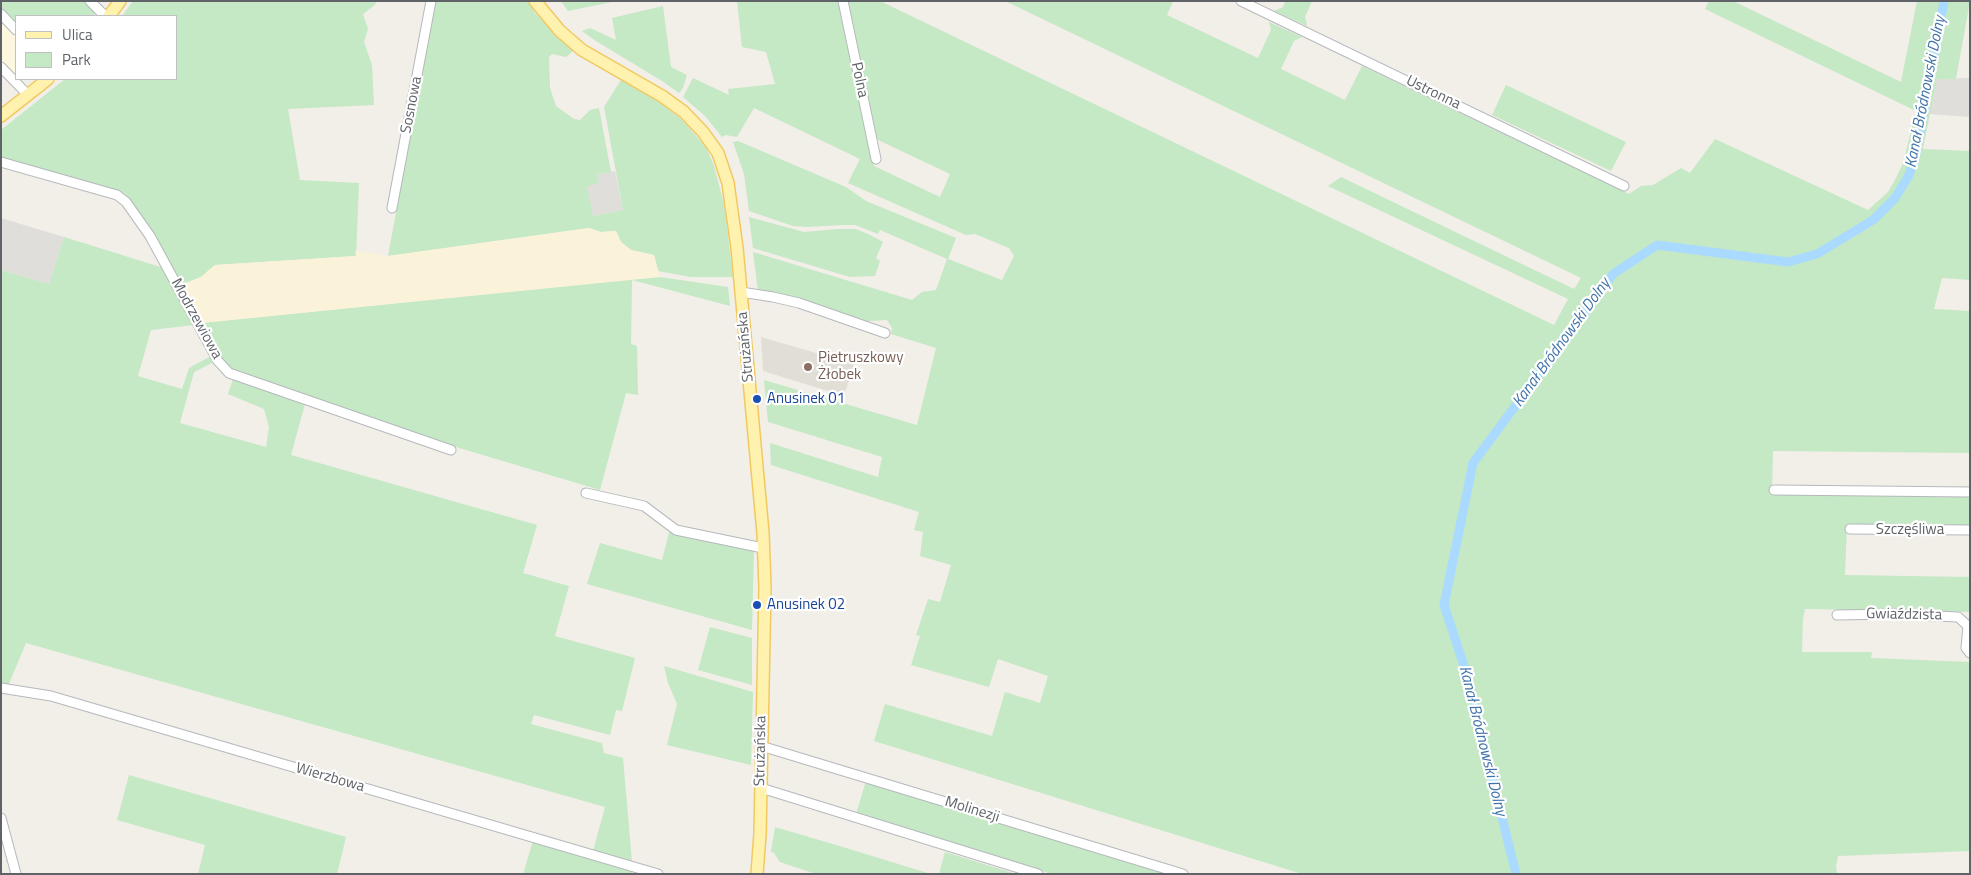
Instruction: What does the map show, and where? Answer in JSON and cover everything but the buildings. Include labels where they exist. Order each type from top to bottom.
[{"type":"main road","points":[[108,15],[120,1]]},
{"type":"main road","name":"Strużańska","points":[[536,1],[560,31],[582,50],[662,96],[684,112],[703,132],[718,153],[728,183],[734,213],[765,588],[761,788],[757,874]]},
{"type":"main road","points":[[1,116],[47,80]]},
{"type":"street","points":[[90,1],[106,15]]},
{"type":"street","name":"Sosnowa","points":[[392,208],[431,1]]},
{"type":"street","name":"Polna","points":[[843,1],[876,159]]},
{"type":"street","name":"Ustronna","points":[[1241,1],[1624,186]]},
{"type":"street","points":[[1,14],[15,29]]},
{"type":"street","points":[[1,67],[28,95]]},
{"type":"street","name":"Modrzewiowa","points":[[1,162],[117,194],[126,202],[150,236],[218,361],[229,373],[451,450]]},
{"type":"street","points":[[741,292],[799,303],[885,333]]},
{"type":"street","points":[[1774,490],[1970,492]]},
{"type":"street","points":[[586,493],[644,506],[676,530],[763,548]]},
{"type":"street","name":"Szczęśliwa","points":[[1850,529],[1970,530]]},
{"type":"street","name":"Gwiaździsta","points":[[1837,615],[1895,614],[1958,617],[1968,626],[1966,648],[1970,653]]},
{"type":"street","name":"Wierzbowa","points":[[1,688],[51,696],[658,874]]},
{"type":"street","name":"Molinezji","points":[[762,746],[1183,874]]},
{"type":"street","points":[[761,788],[1038,874]]},
{"type":"street","points":[[1,818],[16,874]]},
{"type":"shaded area","points":[[1,19],[15,33],[15,78],[1,63]]},
{"type":"shaded area","points":[[1970,78],[1970,117],[1929,114],[1937,79]]},
{"type":"shaded area","points":[[615,171],[623,210],[593,216],[586,185],[598,183],[597,174]]},
{"type":"shaded area","points":[[1,218],[64,237],[49,284],[1,270]]},
{"type":"shaded area","name":"Pietruszkowy Żłobek","points":[[761,337],[854,364],[844,396],[763,371]]},
{"type":"green space","points":[[1,1],[87,1],[97,12],[94,15],[15,15],[15,23],[1,8]]},
{"type":"green space","points":[[133,1],[375,1],[376,4],[363,14],[368,29],[364,42],[372,65],[374,105],[288,109],[300,180],[359,183],[356,256],[215,265],[201,277],[181,285],[153,232],[125,194],[1,157],[1,130],[64,80],[178,80],[178,15],[123,15]]},
{"type":"green space","points":[[435,1],[528,1],[535,13],[573,51],[566,57],[552,54],[549,57],[550,88],[556,106],[574,119],[580,120],[590,110],[599,108],[611,172],[597,174],[599,183],[587,186],[593,216],[623,210],[604,107],[621,80],[655,99],[682,120],[706,147],[714,166],[724,204],[733,277],[691,277],[658,271],[654,255],[631,250],[621,242],[616,231],[601,232],[589,228],[388,256]]},
{"type":"green space","points":[[561,1],[617,1],[568,11]]},
{"type":"green space","points":[[737,1],[841,1],[874,166],[940,197],[950,174],[876,139],[845,1],[880,1],[1554,325],[1568,299],[1328,186],[1341,177],[1574,289],[1581,278],[1005,1],[1173,1],[1167,15],[1258,58],[1271,30],[1269,22],[1302,37],[1294,41],[1281,69],[1345,100],[1362,66],[1629,194],[1641,186],[1653,185],[1681,168],[1690,173],[1715,139],[1868,210],[1888,192],[1896,178],[1903,163],[1916,111],[1705,9],[1709,1],[1733,1],[1901,82],[1917,1],[1970,1],[1956,79],[1937,79],[1923,149],[1970,151],[1970,280],[1942,278],[1934,309],[1970,311],[1970,453],[1773,451],[1772,493],[1970,495],[1970,526],[1847,525],[1845,575],[1970,577],[1970,612],[1805,609],[1802,652],[1872,652],[1871,658],[1970,662],[1970,851],[1838,856],[1837,874],[1302,874],[874,741],[885,704],[992,736],[1005,692],[1040,703],[1048,676],[998,659],[989,687],[911,665],[920,636],[916,635],[928,599],[940,602],[951,565],[920,556],[923,532],[914,530],[919,512],[771,465],[770,443],[878,477],[882,457],[768,422],[764,380],[917,425],[936,348],[891,334],[892,328],[887,320],[865,323],[758,291],[753,252],[912,300],[922,292],[936,290],[947,259],[880,230],[878,234],[855,225],[793,226],[749,211],[744,174],[733,142],[738,141],[846,187],[866,201],[956,238],[948,259],[1002,280],[1014,256],[1009,248],[975,234],[966,235],[848,183],[860,159],[754,108],[737,137],[726,135],[722,137],[705,116],[683,97],[693,78],[729,95],[728,89],[775,84],[766,52],[742,47]]},
{"type":"green space","points":[[1285,1],[1312,1],[1305,17],[1307,26],[1274,11],[1283,7]]},
{"type":"green space","points":[[663,6],[671,67],[687,75],[683,88],[679,93],[582,31],[590,28],[616,40],[612,18]]},
{"type":"green space","points":[[1506,85],[1626,142],[1611,171],[1492,115]]},
{"type":"green space","points":[[749,217],[804,232],[856,229],[868,234],[883,242],[876,258],[880,261],[875,276],[850,277],[753,248]]},
{"type":"green space","points":[[64,237],[167,269],[194,325],[151,330],[138,376],[182,389],[189,368],[211,356],[214,362],[194,372],[180,423],[266,447],[269,427],[264,409],[228,394],[233,379],[305,404],[291,455],[537,525],[523,573],[569,586],[555,636],[635,658],[622,711],[616,710],[610,735],[534,715],[531,724],[602,743],[604,753],[623,758],[632,862],[593,851],[605,807],[26,643],[8,686],[1,684],[1,270],[49,284]]},
{"type":"green space","points":[[660,277],[728,287],[730,306],[632,280],[631,344],[637,346],[638,395],[626,393],[600,490],[456,447],[226,369],[201,323],[632,279]]},
{"type":"green space","points":[[670,529],[754,550],[752,630],[587,584],[600,543],[662,560]]},
{"type":"green space","points":[[710,627],[752,638],[752,685],[698,670]]},
{"type":"green space","points":[[664,666],[753,692],[751,765],[667,745],[677,704],[668,683]]},
{"type":"green space","points":[[129,775],[346,837],[337,874],[198,874],[205,845],[117,820]]},
{"type":"green space","points":[[866,781],[1171,874],[1052,874],[856,814]]},
{"type":"green space","points":[[775,827],[931,874],[816,874],[780,862],[774,853],[771,852]]},
{"type":"green space","points":[[533,841],[633,870],[632,874],[523,874]]},
{"type":"green space","points":[[945,852],[1016,874],[939,874]]},
{"type":"sand","points":[[589,228],[601,232],[616,231],[621,242],[631,250],[654,255],[660,277],[201,323],[181,285],[201,277],[215,265],[356,256],[355,251],[388,256]]},
{"type":"waterway","name":"Kanał Bródnowski Dolny","points":[[1516,874],[1466,672],[1444,605],[1473,463],[1613,274],[1657,245],[1788,262],[1817,254],[1873,220],[1895,198],[1908,177],[1915,159],[1944,1]]},
{"type":"place","name":"Pietruszkowy Żłobek","points":[[808,367]]},
{"type":"place","name":"Anusinek 01","points":[[757,399]]},
{"type":"place","name":"Anusinek 02","points":[[757,605]]}]
